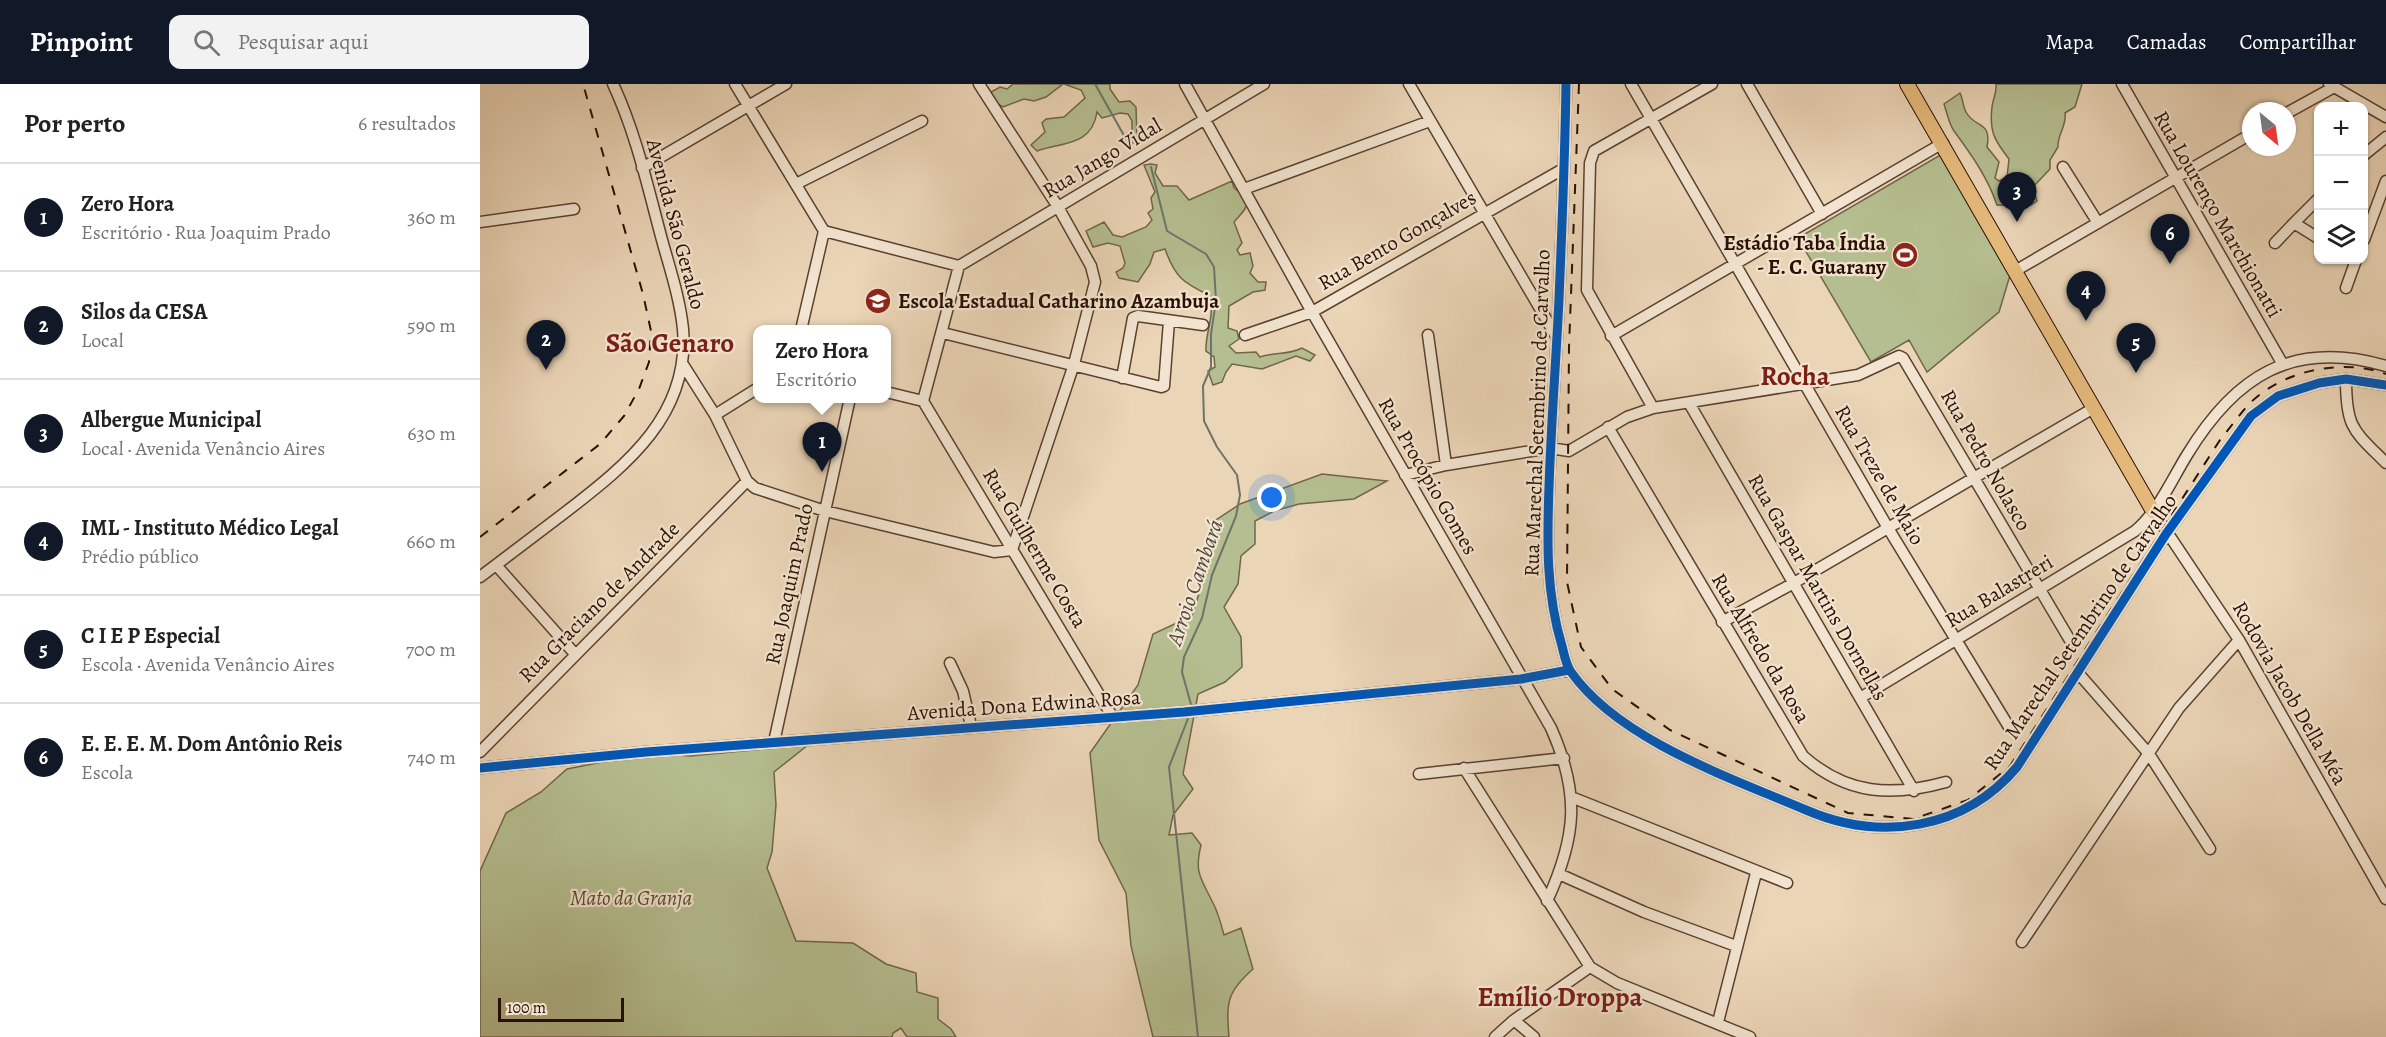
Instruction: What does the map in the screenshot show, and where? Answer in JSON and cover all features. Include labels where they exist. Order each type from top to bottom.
[{"type":"main road","points":[[1907,84],[2092,409],[2153,511]]},
{"type":"street","name":"Avenida São Geraldo","points":[[480,577],[602,484],[651,438],[664,415],[682,363],[683,329],[677,298],[642,168],[623,106],[613,84]]},
{"type":"street","points":[[735,84],[824,231],[802,325]]},
{"type":"street","points":[[642,168],[786,84]]},
{"type":"street","points":[[682,363],[715,415],[747,481],[767,493],[825,511],[994,552],[1012,549],[1074,364],[1095,282],[1091,266],[1058,207],[979,84]]},
{"type":"street","name":"Rua Procópio Gomes","points":[[1185,84],[1521,680],[1551,728],[1564,758],[1571,797],[1570,834],[1559,874],[1547,901]]},
{"type":"street","name":"Rua Jango Vidal","points":[[959,266],[1264,84]]},
{"type":"street","points":[[1409,84],[1556,336]]},
{"type":"street","name":"Rua Marechal Setembrino de Carvalho","points":[[1566,84],[1550,448],[1549,589],[1569,670],[1607,709],[1629,726],[1699,765],[1817,815],[1886,829],[1910,827],[1952,817],[1975,805],[2003,784],[2017,767],[2079,674],[2166,534],[2251,416],[2278,396],[2296,388],[2346,379],[2386,385]]},
{"type":"street","name":"Rua Treze de Maio","points":[[1631,84],[1888,528],[2009,727]]},
{"type":"street","points":[[1653,408],[1587,290],[1590,163],[1594,151],[1712,84]]},
{"type":"street","points":[[1747,84],[1822,214]]},
{"type":"street","name":"Rua Lourenço Marchionatti","points":[[2122,84],[2282,363]]},
{"type":"street","points":[[2296,107],[2332,85],[2386,117]]},
{"type":"street","points":[[796,184],[922,121]]},
{"type":"street","points":[[1244,189],[1430,121]]},
{"type":"street","points":[[2368,152],[2386,137]]},
{"type":"street","points":[[2015,271],[2242,139]]},
{"type":"street","points":[[1611,336],[1943,144]]},
{"type":"street","points":[[2063,167],[2098,223]]},
{"type":"street","name":"Rua Bento Gonçalves","points":[[1245,335],[1312,312],[1563,169]]},
{"type":"street","points":[[2368,229],[2386,181]]},
{"type":"street","points":[[2275,243],[2314,204]]},
{"type":"street","points":[[480,222],[574,209]]},
{"type":"street","points":[[2294,223],[2314,235]]},
{"type":"street","points":[[824,231],[959,266],[943,333],[923,401],[891,393]]},
{"type":"street","points":[[2346,288],[2355,264]]},
{"type":"street","points":[[1122,378],[1133,318],[1138,316],[1203,325]]},
{"type":"street","points":[[943,333],[1074,364],[1122,378],[1164,386],[1169,321]]},
{"type":"street","points":[[1428,335],[1446,465]]},
{"type":"street","name":"Rua Pedro Nolasco","points":[[1805,383],[1858,375],[1893,357],[1903,358],[2071,642]]},
{"type":"street","name":"Rua Marechal Setembrino de Carvalho","points":[[2153,511],[2216,412],[2236,392],[2282,363],[2324,357],[2370,361],[2386,366]]},
{"type":"street","points":[[2346,379],[2347,417],[2351,427],[2386,463]]},
{"type":"street","points":[[1550,469],[1569,451],[1608,427],[1653,408],[1805,383]]},
{"type":"street","points":[[715,415],[753,391]]},
{"type":"street","name":"Rua Guilherme Costa","points":[[923,401],[1112,716]]},
{"type":"street","name":"Rua Joaquim Prado","points":[[774,742],[849,403]]},
{"type":"street","name":"Rua Gaspar Martins Dornellas","points":[[1689,403],[1792,585],[1914,791]]},
{"type":"street","points":[[1722,622],[1792,585],[2092,409]]},
{"type":"street","name":"Rua Alfredo da Rosa","points":[[1608,427],[1803,756],[1818,770],[1851,785],[1881,791],[1914,791],[1946,782]]},
{"type":"street","points":[[1406,475],[1446,465],[1550,448],[1569,451]]},
{"type":"street","name":"Rua Graciano de Andrade","points":[[480,752],[747,481]]},
{"type":"street","name":"Rodovia Jacob Della Méa","points":[[2153,511],[2166,534],[2210,592],[2239,640],[2386,899]]},
{"type":"street","name":"Rua Balastreri","points":[[1860,698],[2135,531],[2153,511]]},
{"type":"street","points":[[496,565],[575,654]]},
{"type":"street","points":[[2022,942],[2179,708],[2239,640]]},
{"type":"street","points":[[950,663],[963,691],[971,726]]},
{"type":"street","name":"Avenida Dona Edwina Rosa","points":[[480,768],[971,726],[1200,711],[1521,680],[1569,670]]},
{"type":"street","points":[[2079,674],[2149,754],[2210,849]]},
{"type":"street","points":[[1419,774],[1564,758]]},
{"type":"street","points":[[1464,768],[1590,967],[1617,983],[1718,1022],[1750,1037]]},
{"type":"street","points":[[1571,797],[1756,873],[1787,883]]},
{"type":"street","points":[[1718,1022],[1756,873]]},
{"type":"street","points":[[1559,874],[1644,912],[1736,946]]},
{"type":"street","points":[[1496,1037],[1514,1020],[1590,967]]},
{"type":"street","points":[[1514,1020],[1534,1037]]},
{"type":"green space","points":[[1013,84],[1063,84],[1046,97],[1034,101],[1024,99],[1003,107],[996,103],[991,92],[1000,87],[1007,89]]},
{"type":"green space","points":[[1064,84],[1110,84],[1110,89],[1119,102],[1130,101],[1136,107],[1137,142],[1128,144],[1124,137],[1132,130],[1132,121],[1128,114],[1120,113],[1102,118],[1097,112],[1094,123],[1083,137],[1037,151],[1031,145],[1045,132],[1042,123],[1046,119],[1064,117],[1085,98],[1081,90]]},
{"type":"green space","points":[[1996,84],[2082,84],[2075,107],[2065,113],[2065,122],[2058,147],[2050,160],[2050,169],[2033,187],[2037,201],[2031,205],[2026,197],[2008,205],[1997,205],[1984,176],[1949,122],[1944,104],[1960,93],[1966,112],[1985,129],[1988,138],[1987,147],[1999,162],[1995,178],[1999,181],[2007,177],[2009,159],[1992,130],[1992,104]]},
{"type":"green space","name":"Estádio Taba Índia - E. C. Guarany","points":[[1942,154],[2011,272],[1999,312],[1927,372],[1909,340],[1871,362],[1798,238]]},
{"type":"green space","points":[[1144,165],[1157,165],[1155,173],[1163,186],[1177,186],[1189,200],[1232,181],[1234,188],[1247,201],[1247,205],[1234,222],[1242,243],[1237,250],[1240,255],[1250,253],[1253,266],[1250,273],[1258,282],[1266,282],[1265,290],[1253,292],[1229,306],[1228,328],[1237,331],[1239,339],[1229,346],[1236,353],[1256,352],[1260,357],[1292,352],[1302,348],[1315,355],[1310,361],[1296,356],[1262,369],[1232,364],[1222,382],[1213,385],[1208,371],[1215,367],[1214,357],[1206,351],[1211,316],[1209,295],[1186,283],[1176,273],[1165,249],[1154,252],[1150,264],[1138,282],[1119,278],[1116,272],[1123,268],[1125,263],[1120,246],[1108,243],[1093,247],[1086,231],[1104,222],[1113,235],[1122,237],[1146,227],[1152,220],[1148,213],[1153,209],[1151,198],[1155,192]]},
{"type":"green space","points":[[1322,474],[1387,481],[1354,499],[1299,504],[1274,511],[1255,521],[1255,544],[1241,556],[1238,584],[1224,607],[1241,637],[1242,667],[1225,682],[1198,694],[1183,774],[1193,789],[1173,815],[1169,835],[1192,833],[1201,845],[1198,862],[1200,875],[1216,910],[1224,935],[1241,928],[1253,969],[1238,984],[1230,998],[1229,1037],[1153,1037],[1131,946],[1126,893],[1099,840],[1090,753],[1138,685],[1153,634],[1192,616],[1205,574],[1216,520],[1240,504]]},
{"type":"green space","name":"Mato da Granja","points":[[808,745],[774,772],[776,805],[772,852],[767,868],[796,941],[853,943],[886,964],[916,973],[917,992],[938,998],[938,1019],[951,1029],[956,1037],[907,1037],[901,1028],[893,1033],[892,1037],[480,1037],[480,871],[506,813],[541,792],[567,769],[648,753],[690,756]]},
{"type":"waterway","name":"Arroio Cambará","points":[[1095,84],[1126,139],[1135,143]]},
{"type":"waterway","name":"Arroio Cambará","points":[[1151,167],[1167,231],[1206,254],[1214,267],[1216,301],[1211,334],[1211,367],[1203,386],[1204,421],[1217,447],[1237,475],[1240,495],[1236,516],[1212,575],[1202,618],[1184,657],[1182,672],[1192,708]]},
{"type":"waterway","name":"Arroio Cambará","points":[[1189,716],[1169,767],[1198,1037]]},
{"type":"railway","points":[[480,537],[600,444],[624,416],[639,389],[649,362],[651,331],[643,294],[583,84]]},
{"type":"railway","points":[[1579,84],[1569,347],[1567,582],[1581,647],[1612,689],[1670,730],[1848,813],[1913,819],[1968,800],[2010,766],[2220,440],[2249,404],[2263,392],[2279,383],[2314,370],[2351,367],[2386,374]]},
{"type":"cycle path","points":[[1566,84],[1548,528],[1550,587],[1566,663],[1592,696],[1617,718],[1647,737],[1711,770],[1806,810],[1834,820],[1863,826],[1891,827],[1919,824],[1946,817],[1972,805],[1996,788],[2017,767],[2166,534],[2251,416],[2278,396],[2319,383],[2346,379],[2386,385]]},
{"type":"cycle path","points":[[480,768],[646,752],[1184,712],[1521,679],[1569,670]]},
{"type":"place","name":"Albergue Municipal","points":[[2017,222]]},
{"type":"place","name":"Estádio Taba Índia - E. C. Guarany","points":[[1905,255]]},
{"type":"place","name":"E. E. E. M. Dom Antônio Reis","points":[[2170,264]]},
{"type":"place","name":"Escola Estadual Catharino Azambuja","points":[[878,301]]},
{"type":"place","name":"IML - Instituto Médico Legal","points":[[2086,321]]},
{"type":"place","name":"Silos da CESA","points":[[546,370]]},
{"type":"place","name":"C I E P Especial","points":[[2136,373]]},
{"type":"place","name":"Zero Hora","points":[[822,472]]},
{"type":"district","name":"São Genaro","points":[[670,343]]},
{"type":"district","name":"Rocha","points":[[1795,376]]},
{"type":"district","name":"Emílio Droppa","points":[[1560,997]]}]
